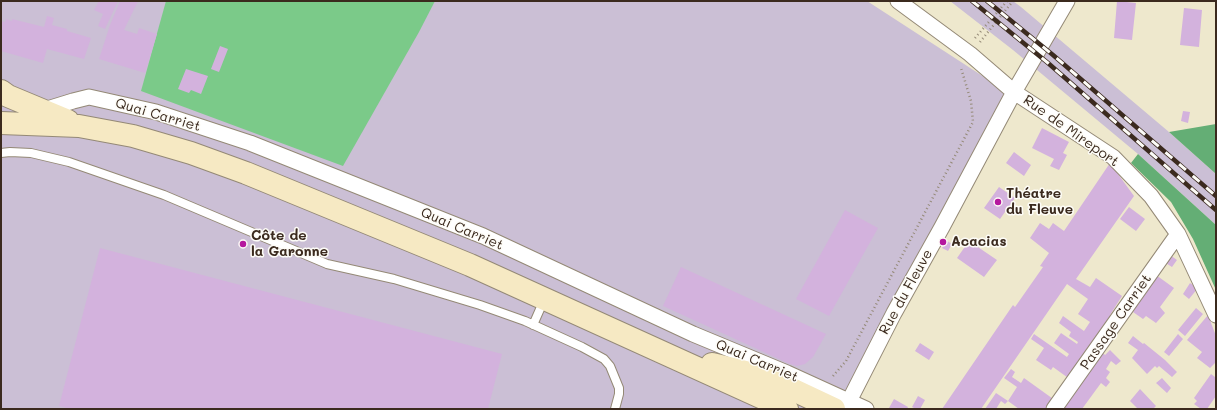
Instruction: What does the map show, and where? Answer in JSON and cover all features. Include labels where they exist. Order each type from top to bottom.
[{"type":"main road","name":"Quai Carriet","points":[[1,91],[8,96],[79,126]]},
{"type":"main road","name":"Quai Carriet","points":[[1,123],[79,126],[133,136],[191,153],[246,173],[470,265],[787,409]]},
{"type":"main road","name":"Quai Carriet","points":[[660,351],[766,377],[838,403]]},
{"type":"street","name":"Rue de Mireport","points":[[898,1],[971,47],[1014,92],[1114,157],[1151,196],[1178,234],[1216,315]]},
{"type":"street","name":"Rue du Fleuve","points":[[838,403],[894,313],[1014,92],[1068,1]]},
{"type":"street","name":"Quai Carriet","points":[[44,110],[89,97],[156,112],[250,143],[483,236],[693,334],[787,373],[838,403],[866,409]]},
{"type":"street","name":"Passage Carriet","points":[[1054,409],[1178,234]]},
{"type":"lane","points":[[1,153],[31,152],[69,162],[164,195],[327,264],[394,279],[473,302],[533,325],[582,347],[604,359],[610,366],[619,388],[615,409]]},
{"type":"lane","points":[[533,325],[545,299]]},
{"type":"path","points":[[838,403],[829,380],[846,361],[974,122],[972,101],[961,66],[976,38],[1007,1]]},
{"type":"path","points":[[971,47],[1013,1]]},
{"type":"shaded area","points":[[1,1],[867,1],[1018,99],[849,409],[1,409]]},
{"type":"shaded area","points":[[950,1],[1013,1],[1021,7],[1169,132],[1216,174],[1216,225],[1138,154],[1013,50]]},
{"type":"green space","points":[[166,1],[435,1],[343,166],[141,91]]},
{"type":"green space","points":[[1216,124],[1216,174],[1169,132]]},
{"type":"green space","points":[[1138,154],[1216,225],[1216,290],[1193,239],[1171,202],[1131,163]]},
{"type":"building","points":[[99,1],[118,1],[105,29],[98,26],[103,14],[94,10]]},
{"type":"building","points":[[120,1],[138,1],[124,30],[137,34],[139,28],[157,34],[145,73],[99,59],[110,25]]},
{"type":"building","points":[[1117,1],[1136,3],[1132,40],[1114,38]]},
{"type":"building","points":[[1184,8],[1202,10],[1199,47],[1180,45]]},
{"type":"building","points":[[47,16],[54,18],[52,25],[91,38],[84,59],[47,49],[43,63],[1,51],[1,21],[5,22],[6,19],[12,21],[12,19],[44,27]]},
{"type":"building","points":[[220,46],[228,49],[219,72],[211,69]]},
{"type":"building","points":[[186,69],[208,76],[201,94],[191,90],[189,93],[178,89]]},
{"type":"building","points":[[1183,111],[1190,112],[1188,123],[1181,121]]},
{"type":"building","points":[[1042,128],[1069,142],[1063,153],[1067,155],[1059,170],[1050,166],[1054,159],[1032,148]]},
{"type":"building","points":[[1014,152],[1031,165],[1024,176],[1006,163]]},
{"type":"building","points":[[1110,163],[1134,196],[1076,279],[1090,287],[1096,278],[1122,296],[1110,315],[1115,319],[1071,380],[1053,367],[1051,370],[1036,360],[1044,348],[1031,339],[1034,334],[1067,357],[1069,354],[1054,343],[1061,333],[1077,344],[1078,342],[1069,336],[1071,332],[1059,323],[1063,316],[1084,331],[1090,322],[1078,314],[1088,299],[1067,284],[981,409],[942,409],[1013,305],[1015,307],[1043,267],[1040,266],[1049,253],[1030,238],[1040,223],[1049,229],[1053,223],[1064,231]]},
{"type":"building","points":[[999,187],[1015,198],[1000,219],[984,208]]},
{"type":"building","points":[[1129,207],[1145,219],[1136,231],[1120,219]]},
{"type":"building","points":[[845,210],[878,228],[829,316],[796,299]]},
{"type":"building","points":[[947,241],[952,244],[948,251],[942,248]]},
{"type":"building","points":[[969,241],[997,260],[984,277],[957,258]]},
{"type":"building","points":[[100,248],[502,354],[488,409],[70,409],[59,406]]},
{"type":"building","points":[[1170,255],[1177,260],[1172,267],[1164,262]]},
{"type":"building","points":[[681,267],[826,334],[813,357],[805,364],[797,366],[790,364],[663,306]]},
{"type":"building","points":[[1156,275],[1174,288],[1160,307],[1165,313],[1156,323],[1146,316],[1143,319],[1133,312],[1135,309],[1133,307]]},
{"type":"building","points":[[1190,283],[1198,288],[1189,299],[1183,294]]},
{"type":"building","points":[[1196,308],[1203,314],[1185,336],[1178,330]]},
{"type":"building","points":[[1208,315],[1216,336],[1216,362],[1210,368],[1197,358],[1202,352],[1187,340]]},
{"type":"building","points":[[1178,334],[1183,339],[1169,356],[1164,352]]},
{"type":"building","points":[[1133,336],[1165,360],[1177,372],[1172,377],[1159,366],[1157,368],[1155,366],[1147,374],[1132,358],[1138,350],[1128,343]]},
{"type":"building","points":[[920,343],[934,352],[929,360],[915,351]]},
{"type":"building","points":[[1110,350],[1121,361],[1116,365],[1111,361],[1106,369],[1110,372],[1106,378],[1110,382],[1106,387],[1101,383],[1082,409],[1060,409],[1101,351],[1105,355]]},
{"type":"building","points":[[1011,369],[1015,372],[1012,377],[1021,383],[1024,378],[1056,401],[1050,409],[1019,409],[1008,401],[1017,387],[1004,378]]},
{"type":"building","points":[[1211,374],[1215,377],[1216,376],[1216,396],[1207,409],[1201,409],[1194,404],[1197,401],[1194,398]]},
{"type":"building","points":[[1162,378],[1171,388],[1167,393],[1156,383]]},
{"type":"building","points":[[1140,389],[1156,406],[1153,409],[1138,409],[1130,401]]},
{"type":"building","points":[[996,393],[1008,401],[1005,404],[1001,401],[996,409],[985,409]]},
{"type":"building","points":[[918,396],[925,400],[920,409],[916,409],[912,407]]},
{"type":"building","points":[[894,399],[908,407],[907,409],[889,408]]},
{"type":"railway","points":[[972,1],[1048,63],[1216,210]]},
{"type":"railway","points":[[987,1],[1053,55],[1216,196]]},
{"type":"place","name":"Théatre du Fleuve","points":[[998,202]]},
{"type":"place","name":"Acacias","points":[[943,242]]},
{"type":"place","name":"Côte de la Garonne","points":[[243,244]]}]
